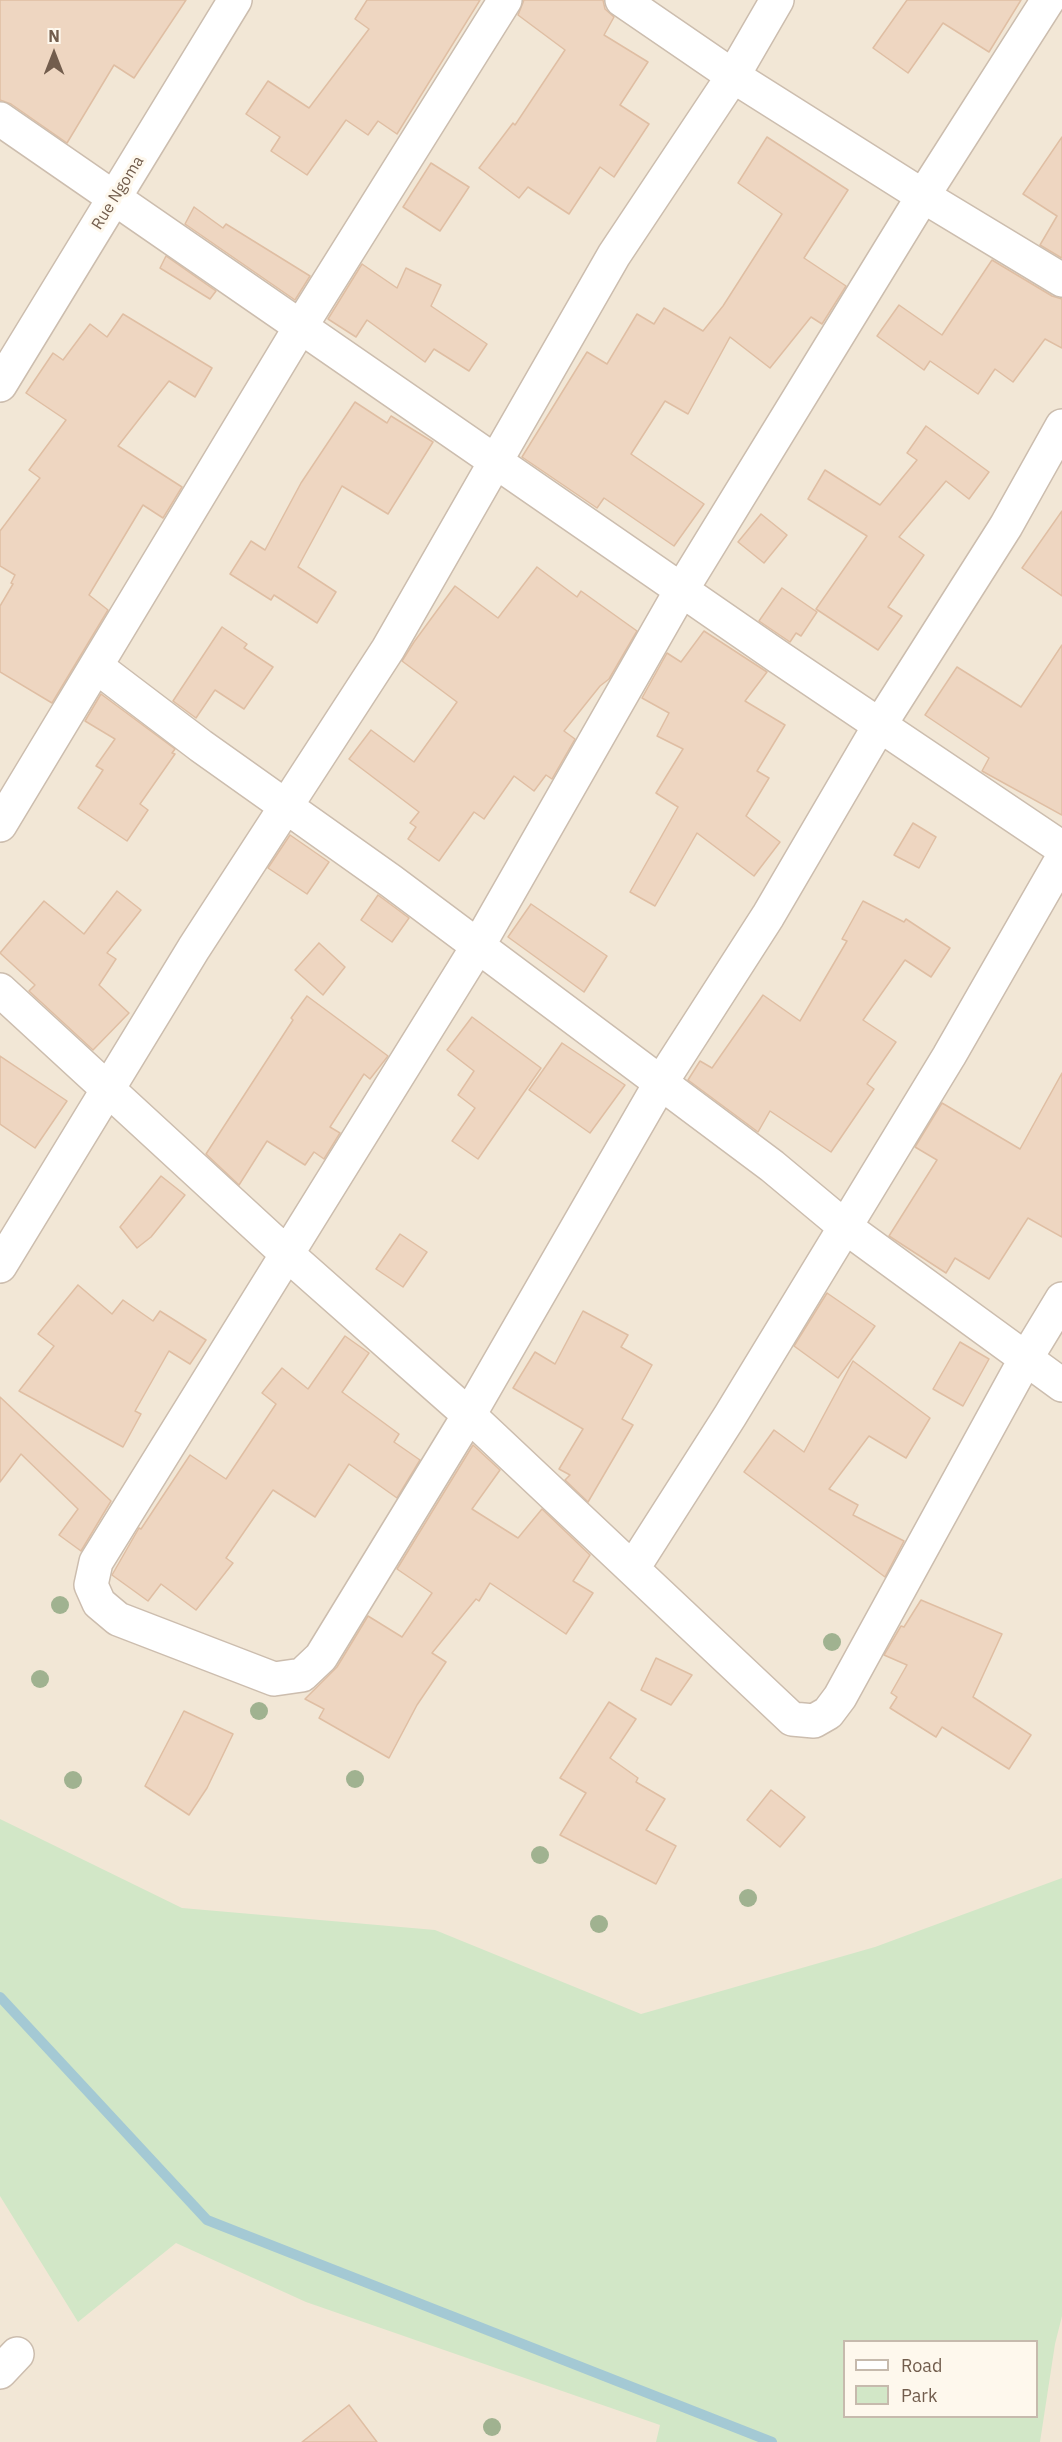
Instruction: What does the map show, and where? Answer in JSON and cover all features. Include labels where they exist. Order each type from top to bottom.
[{"type":"street","name":"Rue Ngoma","points":[[0,385],[235,0]]},
{"type":"street","points":[[0,825],[301,326],[505,0]]},
{"type":"street","points":[[622,0],[733,76],[923,196],[1062,280]]},
{"type":"street","points":[[0,1266],[194,948],[388,649],[614,255],[733,76],[777,0]]},
{"type":"street","points":[[1047,0],[923,196],[682,590],[478,946],[96,1562],[91,1585],[99,1603],[118,1619],[274,1679],[302,1675],[321,1657],[469,1415],[660,1084],[768,916],[881,723],[1005,526],[1062,426]]},
{"type":"street","points":[[0,119],[682,590],[1062,848]]},
{"type":"street","points":[[97,667],[201,746],[286,805],[478,946],[772,1166],[844,1226],[1062,1385]]},
{"type":"street","points":[[633,1568],[730,1416],[949,1056],[1062,859]]},
{"type":"street","points":[[0,990],[108,1092],[469,1415],[792,1719],[814,1721],[828,1713],[840,1697],[1025,1360],[1062,1299]]},
{"type":"shaded area","points":[[0,0],[1062,0],[1062,2442],[0,2442]]},
{"type":"green space","points":[[0,1819],[182,1908],[435,1930],[641,2014],[875,1947],[1062,1878],[1062,2316],[1055,2344],[1040,2442],[656,2442],[660,2425],[306,2302],[176,2243],[78,2322],[0,2196]]},
{"type":"building","points":[[0,0],[186,0],[134,78],[114,65],[67,143],[11,104],[0,100]]},
{"type":"building","points":[[367,0],[480,0],[397,134],[378,121],[368,135],[346,120],[307,175],[271,151],[280,137],[246,114],[268,81],[309,108],[369,29],[355,19]]},
{"type":"building","points":[[524,0],[603,0],[605,9],[614,17],[604,35],[648,62],[620,105],[649,124],[614,177],[600,167],[569,214],[528,187],[519,198],[479,168],[513,123],[515,125],[565,50],[518,15]]},
{"type":"building","points":[[907,0],[1021,0],[989,52],[943,23],[908,73],[873,48]]},
{"type":"building","points":[[767,137],[848,190],[804,258],[846,286],[822,324],[811,317],[770,368],[730,337],[688,414],[665,401],[631,454],[704,504],[674,546],[604,498],[597,508],[522,457],[587,352],[607,364],[637,314],[654,324],[664,308],[703,331],[723,306],[782,214],[738,183]]},
{"type":"building","points":[[1062,137],[1062,258],[1040,245],[1057,216],[1023,194]]},
{"type":"building","points":[[431,163],[469,187],[440,231],[403,207]]},
{"type":"building","points":[[194,207],[223,228],[226,224],[310,276],[295,300],[185,224]]},
{"type":"building","points":[[166,256],[216,291],[210,299],[160,268]]},
{"type":"building","points":[[992,260],[1052,296],[1062,299],[1062,348],[1045,339],[1013,382],[995,369],[978,394],[930,361],[924,370],[877,336],[899,305],[942,335]]},
{"type":"building","points":[[362,264],[397,288],[406,268],[441,285],[431,306],[487,344],[469,371],[434,349],[425,362],[367,320],[356,337],[328,319]]},
{"type":"building","points":[[123,314],[212,368],[195,397],[169,381],[118,446],[182,487],[163,518],[143,505],[89,595],[108,610],[52,703],[0,672],[0,606],[13,584],[11,583],[15,575],[0,566],[0,531],[40,478],[29,470],[66,420],[26,393],[53,353],[63,360],[90,324],[107,337]]},
{"type":"building","points":[[355,402],[387,423],[391,416],[433,442],[388,514],[342,486],[298,567],[336,592],[317,623],[274,595],[271,600],[230,574],[251,541],[265,550],[301,483]]},
{"type":"building","points":[[926,426],[989,472],[969,499],[946,481],[899,537],[924,555],[888,607],[902,616],[878,650],[816,609],[867,536],[808,499],[825,470],[880,505],[917,460],[907,453]]},
{"type":"building","points":[[1062,511],[1062,596],[1022,568]]},
{"type":"building","points":[[761,514],[787,535],[764,563],[738,542]]},
{"type":"building","points":[[537,567],[577,597],[581,591],[637,631],[609,679],[600,686],[564,731],[575,739],[552,779],[546,775],[534,791],[514,776],[484,819],[474,812],[439,861],[408,839],[416,827],[410,823],[419,812],[349,759],[371,730],[414,762],[457,702],[402,661],[455,586],[498,618]]},
{"type":"building","points":[[782,588],[817,612],[801,636],[796,633],[790,642],[759,621]]},
{"type":"building","points":[[222,627],[247,644],[244,648],[273,667],[244,709],[215,690],[196,718],[173,701]]},
{"type":"building","points":[[704,631],[767,672],[745,701],[785,725],[757,771],[769,778],[746,816],[780,842],[754,876],[697,833],[655,906],[630,892],[678,807],[656,793],[683,749],[657,736],[669,713],[642,698],[667,653],[681,662]]},
{"type":"building","points":[[1062,645],[1062,815],[982,771],[989,758],[925,715],[957,667],[1021,707]]},
{"type":"building","points":[[101,694],[175,749],[172,753],[175,754],[140,804],[148,810],[127,841],[78,808],[103,770],[96,766],[115,739],[85,721]]},
{"type":"building","points":[[913,823],[936,837],[919,868],[894,855]]},
{"type":"building","points":[[290,835],[329,862],[307,894],[268,868]]},
{"type":"building","points":[[117,891],[141,910],[107,953],[116,959],[99,985],[129,1013],[93,1050],[29,991],[35,985],[0,953],[44,901],[84,934]]},
{"type":"building","points":[[378,895],[409,918],[392,942],[361,920]]},
{"type":"building","points":[[863,901],[904,922],[906,919],[950,948],[931,977],[905,960],[863,1020],[896,1042],[867,1084],[874,1089],[831,1152],[770,1111],[758,1132],[688,1080],[700,1061],[712,1068],[763,995],[800,1021],[847,941],[842,939]]},
{"type":"building","points":[[531,904],[607,956],[584,992],[508,937]]},
{"type":"building","points":[[319,943],[345,967],[323,995],[295,970]]},
{"type":"building","points":[[307,996],[388,1056],[370,1079],[364,1074],[330,1127],[340,1133],[324,1159],[314,1152],[305,1165],[267,1141],[239,1185],[206,1154]]},
{"type":"building","points":[[472,1017],[541,1068],[478,1159],[452,1141],[475,1108],[458,1095],[474,1071],[447,1050]]},
{"type":"building","points":[[562,1043],[625,1085],[590,1133],[529,1090]]},
{"type":"building","points":[[0,1056],[67,1101],[35,1148],[0,1124]]},
{"type":"building","points":[[1062,1073],[1062,1237],[1028,1218],[989,1279],[955,1258],[946,1273],[889,1236],[937,1160],[915,1147],[942,1103],[1020,1149]]},
{"type":"building","points":[[161,1176],[185,1195],[151,1237],[137,1248],[120,1227]]},
{"type":"building","points":[[400,1234],[427,1252],[403,1287],[376,1269]]},
{"type":"building","points":[[78,1285],[112,1314],[123,1300],[153,1321],[160,1311],[206,1340],[190,1364],[169,1351],[135,1411],[141,1414],[123,1447],[19,1391],[54,1346],[38,1334]]},
{"type":"building","points":[[827,1293],[875,1326],[838,1378],[794,1346]]},
{"type":"building","points":[[583,1311],[628,1335],[621,1347],[652,1365],[622,1419],[633,1425],[588,1502],[565,1480],[570,1475],[559,1469],[583,1429],[513,1388],[535,1352],[555,1364]]},
{"type":"building","points":[[345,1336],[369,1353],[342,1392],[399,1434],[394,1442],[420,1460],[397,1498],[349,1464],[315,1517],[273,1490],[226,1558],[233,1563],[196,1610],[161,1584],[148,1601],[112,1575],[139,1528],[141,1529],[190,1455],[226,1479],[276,1404],[262,1393],[282,1368],[308,1389]]},
{"type":"building","points":[[960,1342],[989,1359],[963,1406],[933,1389]]},
{"type":"building","points":[[853,1361],[930,1418],[906,1458],[869,1436],[829,1489],[858,1505],[853,1515],[904,1541],[885,1577],[744,1472],[774,1430],[804,1452]]},
{"type":"building","points":[[0,1397],[111,1501],[81,1551],[59,1535],[78,1509],[21,1454],[0,1482]]},
{"type":"building","points":[[473,1445],[500,1470],[472,1509],[518,1538],[542,1509],[590,1555],[573,1581],[593,1593],[566,1634],[490,1583],[479,1601],[476,1599],[432,1653],[446,1662],[417,1705],[389,1758],[319,1718],[324,1709],[305,1699],[337,1667],[368,1616],[402,1637],[432,1593],[397,1569]]},
{"type":"building","points":[[921,1600],[1002,1634],[973,1697],[1031,1735],[1009,1769],[942,1727],[936,1737],[890,1708],[897,1697],[891,1693],[907,1665],[884,1655],[901,1626],[904,1627]]},
{"type":"building","points":[[656,1658],[692,1675],[671,1705],[641,1690]]},
{"type":"building","points":[[609,1702],[636,1719],[610,1758],[638,1778],[636,1782],[665,1799],[646,1830],[676,1846],[656,1884],[560,1835],[586,1793],[560,1778]]},
{"type":"building","points":[[184,1711],[233,1734],[207,1788],[189,1815],[145,1786]]},
{"type":"building","points":[[771,1790],[805,1817],[780,1847],[747,1820]]},
{"type":"building","points":[[349,2405],[377,2442],[302,2442]]},
{"type":"waterway","points":[[0,1997],[207,2220],[772,2442]]}]
